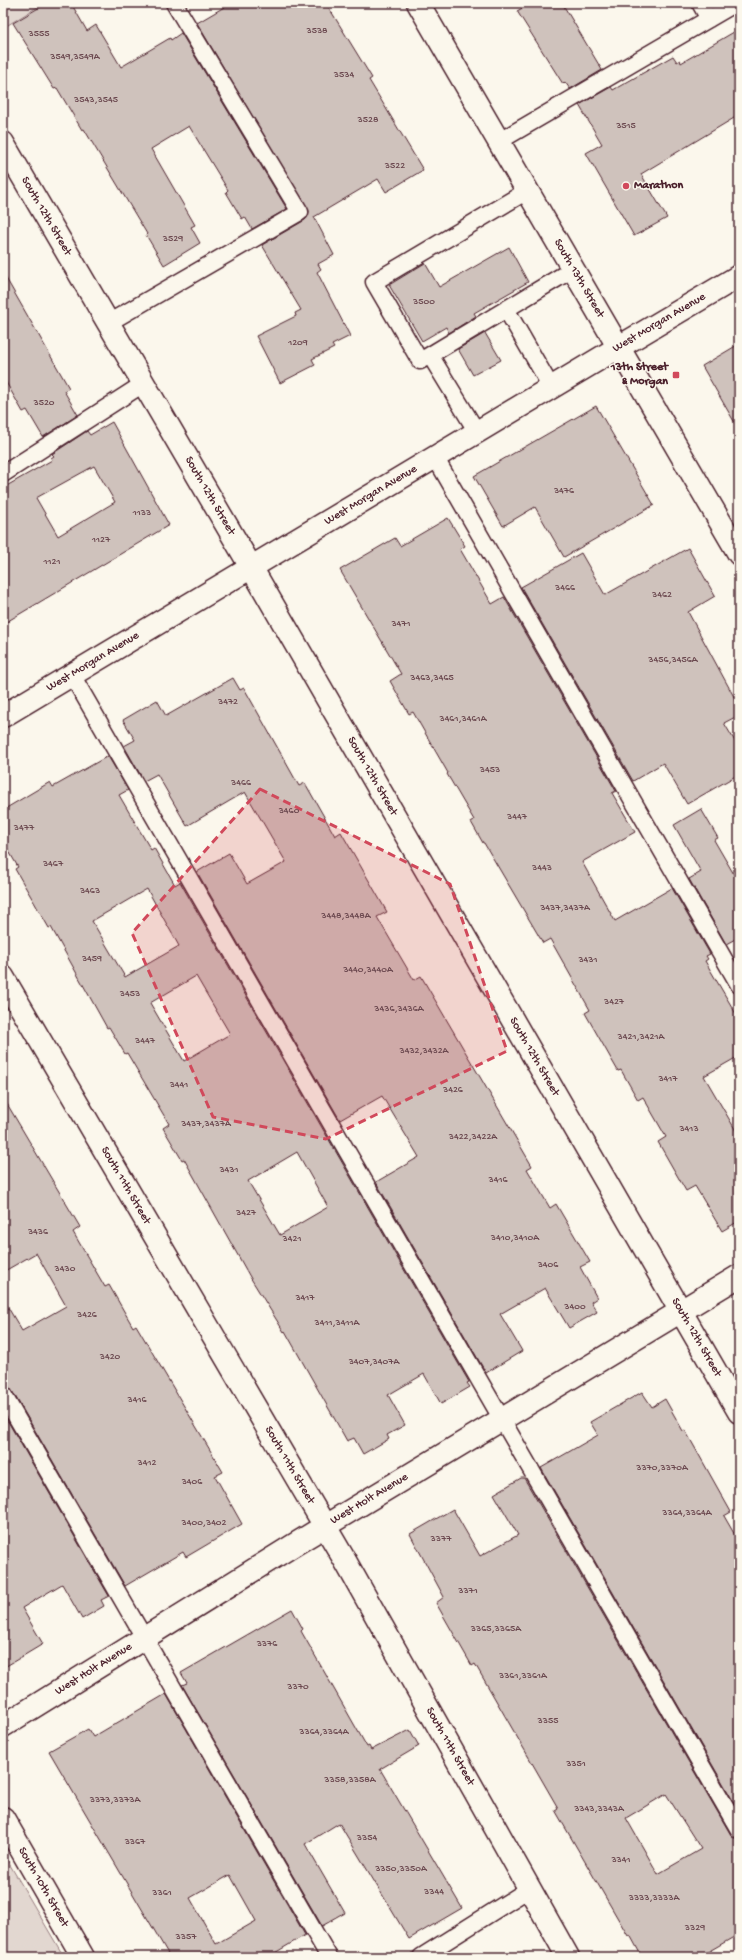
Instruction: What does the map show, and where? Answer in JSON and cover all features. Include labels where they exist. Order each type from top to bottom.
[{"type":"street","name":"South 13th Street","points":[[418,3],[739,554]]},
{"type":"street","name":"South 12th Street","points":[[3,143],[251,567],[739,1412]]},
{"type":"street","name":"West Morgan Avenue","points":[[3,716],[739,276]]},
{"type":"street","name":"South 11th Street","points":[[3,977],[325,1526],[568,1957]]},
{"type":"street","name":"West Holt Avenue","points":[[3,1726],[325,1526],[739,1276]]},
{"type":"street","name":"South 10th Street","points":[[3,1818],[83,1957]]},
{"type":"lane","points":[[108,324],[300,212],[174,3]]},
{"type":"lane","points":[[700,3],[709,19]]},
{"type":"lane","points":[[498,142],[736,3]]},
{"type":"lane","points":[[527,191],[374,282],[420,361],[573,269]]},
{"type":"lane","points":[[506,309],[551,387]]},
{"type":"lane","points":[[430,355],[477,432]]},
{"type":"lane","points":[[3,474],[143,384]]},
{"type":"lane","points":[[435,457],[739,985]]},
{"type":"lane","points":[[72,675],[739,1830]]},
{"type":"lane","points":[[3,1394],[329,1957]]},
{"type":"lane","points":[[431,1954],[529,1889]]},
{"type":"highlighted area","points":[[260,789],[450,884],[507,1051],[326,1139],[213,1117],[132,933]]},
{"type":"shaded area","points":[[3,3],[44,3],[3,28]]},
{"type":"shaded area","points":[[3,1853],[64,1957],[3,1957]]},
{"type":"building","points":[[47,3],[71,3],[87,31],[96,25],[121,67],[181,33],[287,209],[252,229],[245,217],[242,219],[226,192],[228,190],[189,126],[151,149],[195,225],[191,227],[200,243],[164,265],[84,129],[82,130],[57,88],[54,89],[13,23]]},
{"type":"building","points":[[231,3],[326,3],[372,78],[369,80],[423,170],[386,192],[378,179],[314,217],[334,255],[318,264],[321,269],[317,272],[350,336],[332,345],[334,348],[312,359],[315,365],[280,383],[256,336],[296,316],[295,313],[301,310],[262,245],[305,220],[309,211],[197,23]]},
{"type":"building","points":[[531,3],[562,3],[602,70],[570,89],[565,82],[563,84],[517,11]]},
{"type":"building","points":[[739,29],[739,115],[641,174],[667,218],[634,236],[586,153],[602,144],[579,105],[611,87],[613,90],[673,56],[677,62],[680,60],[681,63]]},
{"type":"building","points":[[509,247],[528,282],[474,313],[476,316],[449,333],[446,327],[422,341],[389,285],[425,263],[439,287]]},
{"type":"building","points":[[3,273],[69,388],[64,391],[78,415],[43,437],[27,410],[23,412],[3,377]]},
{"type":"building","points":[[485,333],[501,360],[473,375],[458,349]]},
{"type":"building","points":[[739,344],[739,430],[702,366]]},
{"type":"building","points":[[596,406],[654,505],[564,557],[535,507],[503,526],[474,476]]},
{"type":"building","points":[[112,422],[169,525],[3,624],[3,488],[52,460],[51,458],[54,456],[52,454],[87,431],[90,435]],"holes":[[[94,466],[115,502],[58,536],[36,498]]]},
{"type":"building","points":[[448,518],[465,546],[460,549],[492,604],[504,597],[616,791],[612,793],[635,832],[582,862],[615,921],[672,888],[710,954],[706,956],[708,959],[705,961],[739,1019],[739,1056],[704,1076],[739,1136],[739,1221],[722,1231],[695,1186],[686,1191],[658,1142],[666,1137],[643,1097],[638,1100],[621,1070],[618,1071],[585,1013],[590,1010],[550,939],[543,943],[483,843],[471,822],[474,820],[413,712],[409,714],[390,681],[401,674],[340,570],[395,538],[400,546]]},
{"type":"building","points":[[688,548],[715,596],[688,612],[739,706],[739,715],[724,723],[739,748],[739,774],[687,804],[663,763],[633,781],[521,587],[581,553],[605,595]]},
{"type":"building","points":[[233,678],[240,690],[244,688],[299,786],[305,783],[335,836],[341,832],[387,912],[377,917],[414,980],[421,976],[532,1166],[527,1169],[550,1208],[556,1204],[590,1262],[580,1267],[597,1298],[591,1302],[597,1312],[569,1328],[545,1288],[500,1314],[522,1351],[486,1373],[376,1182],[419,1157],[382,1096],[340,1120],[197,872],[229,853],[247,884],[286,862],[245,792],[187,826],[157,774],[144,781],[124,746],[135,740],[123,720],[157,700],[166,716]]},
{"type":"building","points":[[108,756],[128,790],[119,795],[151,850],[154,848],[175,885],[180,882],[469,1382],[467,1383],[470,1387],[441,1404],[424,1374],[388,1395],[405,1425],[387,1435],[389,1439],[363,1454],[354,1438],[347,1441],[285,1331],[284,1332],[250,1277],[184,1159],[182,1160],[163,1128],[169,1124],[127,1053],[125,1054],[109,1027],[107,1028],[51,927],[49,928],[15,869],[18,867],[3,841],[3,810],[50,782],[53,787]],"holes":[[[147,889],[179,946],[125,977],[92,921]],[[196,976],[230,1034],[184,1061],[150,1003]],[[297,1152],[328,1207],[280,1235],[248,1181]]]},
{"type":"building","points":[[701,809],[718,838],[714,840],[739,883],[739,937],[726,944],[689,879],[701,872],[674,825]]},
{"type":"building","points":[[3,1097],[80,1227],[73,1232],[105,1287],[109,1285],[133,1327],[136,1325],[223,1472],[215,1476],[242,1524],[186,1557],[183,1552],[125,1586],[11,1389],[3,1385],[3,1299],[22,1331],[66,1306],[36,1253],[3,1272]]},
{"type":"building","points":[[642,1392],[652,1407],[665,1399],[683,1431],[685,1430],[731,1512],[724,1516],[739,1542],[739,1811],[541,1468],[598,1435],[590,1422]]},
{"type":"building","points":[[3,1413],[109,1596],[101,1600],[104,1606],[82,1619],[62,1584],[22,1608],[43,1644],[3,1668]]},
{"type":"building","points":[[521,1478],[524,1478],[731,1835],[739,1839],[739,1934],[699,1957],[642,1957],[630,1935],[628,1936],[555,1810],[558,1808],[475,1664],[472,1666],[436,1603],[444,1597],[410,1534],[453,1509],[480,1556],[518,1535],[494,1494]],"holes":[[[666,1794],[701,1849],[658,1874],[626,1818]]]},
{"type":"building","points":[[292,1609],[303,1629],[301,1631],[367,1747],[369,1746],[371,1750],[410,1730],[419,1746],[380,1769],[462,1908],[409,1939],[339,1823],[305,1844],[345,1913],[322,1926],[182,1685],[187,1683],[181,1673]]},
{"type":"building","points":[[166,1694],[305,1935],[268,1957],[170,1957],[49,1751],[88,1729],[93,1737]],"holes":[[[230,1875],[256,1921],[216,1944],[190,1898]]]},
{"type":"place","name":"Marathon","points":[[626,186]]},
{"type":"place","name":"13th Street & Morgan","points":[[676,375]]}]
